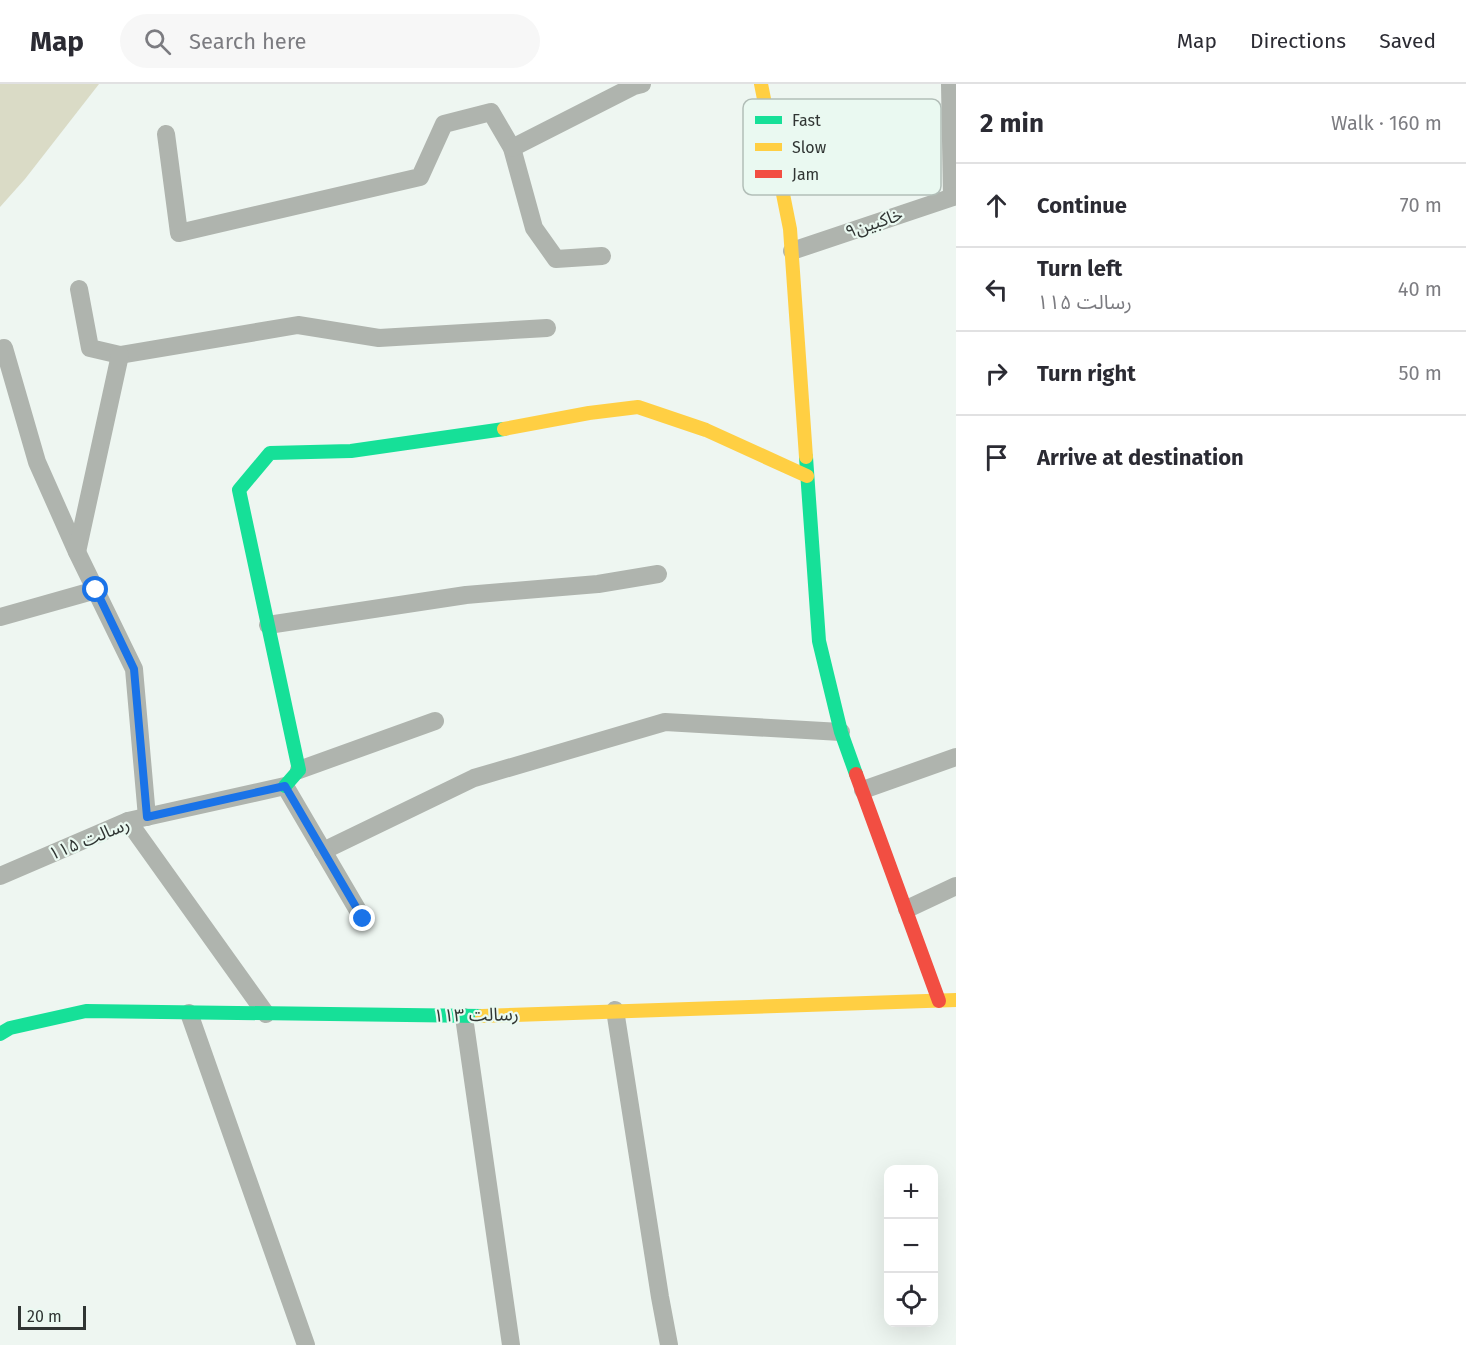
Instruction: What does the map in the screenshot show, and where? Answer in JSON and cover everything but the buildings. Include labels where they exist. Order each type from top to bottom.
[{"type":"street","points":[[512,148],[642,84]]},
{"type":"street","points":[[760,84],[763,99]]},
{"type":"street","points":[[950,84],[954,196]]},
{"type":"street","points":[[165,134],[179,233],[420,177],[444,124],[491,112],[512,148],[534,228],[556,259],[602,256]]},
{"type":"street","points":[[783,195],[792,251],[819,641],[841,732],[939,1001]]},
{"type":"street","name":"خاکبین۹","points":[[792,251],[954,196]]},
{"type":"street","points":[[79,289],[90,348],[120,355],[298,325],[379,338],[547,328]]},
{"type":"street","points":[[4,348],[37,462],[134,669],[147,817]]},
{"type":"street","points":[[78,552],[120,355]]},
{"type":"street","points":[[299,770],[239,490],[270,453],[351,451],[638,407],[706,430],[807,476]]},
{"type":"street","points":[[268,626],[466,595],[598,584],[658,574]]},
{"type":"street","points":[[0,618],[96,590]]},
{"type":"street","points":[[363,919],[285,786],[299,770],[435,721]]},
{"type":"street","points":[[323,851],[474,778],[664,722],[841,732]]},
{"type":"street","points":[[863,789],[956,757]]},
{"type":"street","name":"رسالت ۱۱۵","points":[[0,876],[128,821],[285,786]]},
{"type":"street","points":[[128,821],[266,1014]]},
{"type":"street","points":[[907,909],[956,886]]},
{"type":"street","name":"رسالت ۱۱۳","points":[[0,1034],[10,1028],[86,1011],[464,1017],[956,1000]]},
{"type":"street","points":[[615,1010],[669,1345]]},
{"type":"street","points":[[189,1013],[306,1345]]},
{"type":"street","points":[[464,1017],[511,1345]]},
{"type":"green space","points":[[0,84],[99,84],[25,179],[0,207]]},
{"type":"traffic: fast","points":[[285,786],[299,770],[239,490],[270,453],[351,451],[504,429]]},
{"type":"traffic: fast","points":[[806,457],[819,641],[841,732],[856,774]]},
{"type":"traffic: fast","points":[[0,1034],[10,1028],[86,1011],[482,1016]]},
{"type":"traffic: slow","points":[[761,84],[764,99]]},
{"type":"traffic: slow","points":[[783,195],[790,229],[806,457]]},
{"type":"traffic: slow","points":[[504,429],[589,413],[638,407],[706,430],[807,476]]},
{"type":"traffic: slow","points":[[482,1016],[956,1000]]},
{"type":"traffic: jam","points":[[856,774],[939,1001]]},
{"type":"route","points":[[96,590],[134,669],[147,817],[285,786],[363,919]]}]
